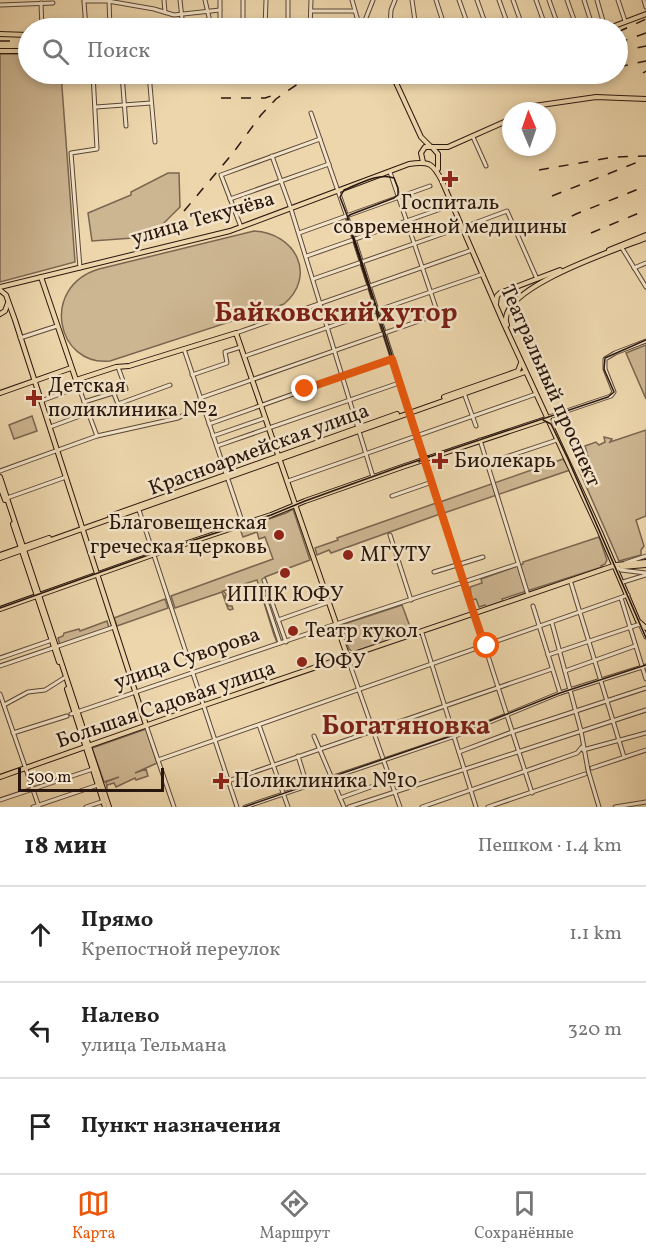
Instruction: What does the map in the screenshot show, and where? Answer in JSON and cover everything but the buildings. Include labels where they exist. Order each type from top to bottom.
[{"type":"main road","points":[[628,21],[646,14]]},
{"type":"main road","points":[[0,34],[18,35]]},
{"type":"main road","points":[[0,51],[18,51]]},
{"type":"main road","points":[[397,84],[421,137],[437,151],[437,158]]},
{"type":"main road","points":[[556,103],[596,97],[646,99]]},
{"type":"main road","points":[[421,152],[425,147],[448,147],[502,123]]},
{"type":"main road","points":[[421,137],[421,152],[426,163],[437,158],[448,147]]},
{"type":"main road","name":"улица Текучёва","points":[[409,165],[421,152]]},
{"type":"main road","name":"Театральный проспект","points":[[437,158],[438,168],[472,250],[521,362],[616,566],[627,596]]},
{"type":"main road","name":"улица Текучёва","points":[[0,289],[241,227],[409,165],[426,163]]},
{"type":"main road","name":"Театральный проспект","points":[[426,163],[436,169],[492,290],[500,293]]},
{"type":"main road","points":[[621,246],[558,273],[533,287],[509,309],[502,310],[496,305],[497,296],[500,293],[646,236]]},
{"type":"main road","points":[[41,277],[76,380],[237,333],[347,657]]},
{"type":"main road","points":[[512,288],[519,293],[519,298]]},
{"type":"main road","points":[[0,289],[6,295],[15,320],[146,726]]},
{"type":"main road","points":[[1,314],[7,308],[8,302]]},
{"type":"main road","name":"Театральный проспект","points":[[509,309],[506,321],[526,370],[616,566],[640,624]]},
{"type":"main road","points":[[1,314],[10,315],[15,320]]},
{"type":"main road","name":"Красноармейская улица","points":[[0,556],[518,371],[521,362]]},
{"type":"main road","points":[[0,393],[71,368]]},
{"type":"main road","name":"Красноармейская улица","points":[[408,411],[526,370]]},
{"type":"main road","points":[[0,609],[424,459],[548,418]]},
{"type":"main road","name":"Красноармейская улица","points":[[82,528],[226,476]]},
{"type":"main road","points":[[0,477],[4,498]]},
{"type":"main road","points":[[0,486],[53,640],[72,714]]},
{"type":"main road","points":[[616,566],[646,563]]},
{"type":"main road","name":"Большая Садовая улица","points":[[347,657],[616,566]]},
{"type":"main road","name":"Большая Садовая улица","points":[[0,778],[203,706],[616,566]]},
{"type":"main road","points":[[640,624],[645,630]]},
{"type":"main road","points":[[55,647],[72,714],[87,747],[107,807]]},
{"type":"main road","points":[[87,747],[105,801]]},
{"type":"street","points":[[108,0],[109,18]]},
{"type":"street","points":[[85,18],[84,1],[108,0],[174,15],[220,10]]},
{"type":"street","points":[[164,0],[165,12]]},
{"type":"street","points":[[180,0],[182,18]]},
{"type":"street","points":[[205,0],[209,18]]},
{"type":"street","points":[[220,0],[220,18]]},
{"type":"street","points":[[243,0],[243,18]]},
{"type":"street","points":[[265,18],[266,0]]},
{"type":"street","points":[[288,0],[288,18]]},
{"type":"street","points":[[310,18],[311,0]]},
{"type":"street","points":[[352,0],[357,18]]},
{"type":"street","points":[[365,18],[373,0]]},
{"type":"street","points":[[391,18],[395,0]]},
{"type":"street","points":[[412,0],[415,18]]},
{"type":"street","points":[[436,0],[442,18]]},
{"type":"street","points":[[459,0],[465,18]]},
{"type":"street","points":[[477,0],[483,18]]},
{"type":"street","points":[[499,0],[505,18]]},
{"type":"street","points":[[513,0],[519,18]]},
{"type":"street","points":[[536,0],[542,18]]},
{"type":"street","points":[[549,0],[555,18]]},
{"type":"street","points":[[567,0],[573,18]]},
{"type":"street","points":[[585,0],[590,18]]},
{"type":"street","points":[[597,0],[603,18]]},
{"type":"street","points":[[618,0],[625,18]]},
{"type":"street","points":[[644,0],[646,7]]},
{"type":"street","points":[[41,3],[42,18]]},
{"type":"street","points":[[0,5],[53,3]]},
{"type":"street","points":[[310,11],[354,10]]},
{"type":"street","points":[[80,268],[71,152],[97,149],[94,84]]},
{"type":"street","points":[[123,84],[126,126]]},
{"type":"street","points":[[150,84],[155,142]]},
{"type":"street","points":[[95,107],[151,103]]},
{"type":"street","points":[[311,113],[362,263],[532,793]]},
{"type":"street","points":[[473,137],[486,166]]},
{"type":"street","points":[[241,227],[221,175],[320,139]]},
{"type":"street","points":[[272,156],[299,233],[373,477]]},
{"type":"street","points":[[230,200],[329,164]]},
{"type":"street","points":[[390,172],[437,311]]},
{"type":"street","points":[[299,233],[430,186]]},
{"type":"street","points":[[306,256],[452,205]]},
{"type":"street","points":[[313,279],[507,211],[537,279]]},
{"type":"street","points":[[621,246],[646,287]]},
{"type":"street","points":[[237,333],[472,250]]},
{"type":"street","points":[[634,268],[646,263]]},
{"type":"street","points":[[245,356],[483,274]]},
{"type":"street","points":[[0,471],[97,436],[178,418],[188,413],[190,406],[201,400],[433,316]]},
{"type":"street","points":[[20,338],[57,326]]},
{"type":"street","points":[[548,418],[611,396],[614,392],[604,365],[607,357],[646,341]]},
{"type":"street","points":[[192,375],[227,363],[225,352],[241,347]]},
{"type":"street","points":[[184,350],[243,524]]},
{"type":"street","points":[[209,424],[392,359]]},
{"type":"street","points":[[84,402],[126,389],[118,367]]},
{"type":"street","points":[[76,380],[97,436]]},
{"type":"street","points":[[217,446],[399,383]]},
{"type":"street","points":[[114,394],[117,404],[170,385]]},
{"type":"street","points":[[41,401],[79,387]]},
{"type":"street","points":[[464,393],[476,426]]},
{"type":"street","points":[[288,481],[536,394]]},
{"type":"street","points":[[50,426],[88,412]]},
{"type":"street","points":[[213,436],[266,417]]},
{"type":"street","points":[[480,440],[528,595]]},
{"type":"street","points":[[488,464],[557,440]]},
{"type":"street","points":[[4,498],[66,477]]},
{"type":"street","points":[[392,496],[432,482]]},
{"type":"street","points":[[138,509],[237,807]]},
{"type":"street","points":[[390,535],[411,600]]},
{"type":"street","points":[[616,566],[646,556]]},
{"type":"street","points":[[434,572],[483,557]]},
{"type":"street","name":"улица Суворова","points":[[13,733],[518,564]]},
{"type":"street","points":[[616,566],[646,574]]},
{"type":"street","points":[[622,582],[646,574]]},
{"type":"street","points":[[264,580],[286,642]]},
{"type":"street","points":[[571,583],[624,757]]},
{"type":"street","points":[[268,589],[265,598],[280,644]]},
{"type":"street","points":[[158,760],[627,596]]},
{"type":"street","points":[[265,598],[270,597]]},
{"type":"street","points":[[621,598],[635,646],[644,666],[646,679]]},
{"type":"street","points":[[278,620],[329,602]]},
{"type":"street","points":[[533,606],[560,693]]},
{"type":"street","points":[[552,623],[599,807]]},
{"type":"street","points":[[548,655],[640,624]]},
{"type":"street","points":[[0,666],[114,627]]},
{"type":"street","points":[[645,630],[646,637]]},
{"type":"street","points":[[422,633],[476,807]]},
{"type":"street","points":[[0,658],[53,640]]},
{"type":"street","points":[[45,642],[48,649]]},
{"type":"street","points":[[565,671],[635,646]]},
{"type":"street","points":[[347,657],[400,807]]},
{"type":"street","points":[[245,807],[454,736],[560,693],[644,666]]},
{"type":"street","points":[[228,781],[552,669]]},
{"type":"street","points":[[4,705],[28,692],[45,690],[64,678]]},
{"type":"street","points":[[459,752],[646,688]]},
{"type":"street","points":[[0,696],[39,806]]},
{"type":"street","points":[[314,736],[346,807],[646,710]]},
{"type":"street","points":[[259,725],[288,807]]},
{"type":"street","points":[[146,726],[174,807]]},
{"type":"street","points":[[422,807],[577,753],[583,748],[646,734]]},
{"type":"street","points":[[592,768],[646,750]]},
{"type":"street","points":[[298,756],[307,785]]},
{"type":"street","points":[[0,800],[93,769]]},
{"type":"street","points":[[488,807],[585,774]]},
{"type":"street","points":[[340,798],[390,780]]},
{"type":"street","points":[[33,807],[98,785]]},
{"type":"street","points":[[86,807],[105,801]]},
{"type":"street","points":[[615,807],[646,802]]},
{"type":"shaded area","points":[[0,54],[18,54],[18,84],[62,84],[75,262],[0,282]]},
{"type":"shaded area","points":[[168,173],[179,173],[180,207],[157,230],[147,237],[92,241],[88,213],[131,195],[131,192]]},
{"type":"shaded area","points":[[254,231],[281,239],[291,248],[297,258],[300,269],[299,281],[294,293],[284,304],[110,361],[92,360],[77,352],[67,339],[62,324],[62,308],[68,292],[80,278],[99,269]]},
{"type":"shaded area","points":[[646,345],[646,399],[626,353]]},
{"type":"shaded area","points":[[32,416],[37,431],[14,439],[9,425]]},
{"type":"shaded area","points":[[646,430],[646,516],[636,520],[644,546],[641,555],[619,561],[579,470],[590,464],[585,446],[596,442],[599,445],[605,442],[604,437],[612,439],[610,442]]},
{"type":"shaded area","points":[[563,459],[570,470],[444,513],[440,502]]},
{"type":"shaded area","points":[[436,503],[440,514],[331,553],[329,550],[317,555],[315,548],[338,540],[337,538]]},
{"type":"shaded area","points":[[293,509],[310,560],[265,577],[286,639],[277,642],[257,580],[232,588],[231,594],[231,589],[223,591],[227,595],[225,596],[228,606],[232,606],[233,609],[228,609],[222,592],[175,608],[171,596],[273,559],[265,537],[259,539],[257,532],[243,537],[240,529]]},
{"type":"shaded area","points":[[599,537],[607,560],[602,567],[502,599],[503,601],[486,607],[485,605],[479,607],[476,599],[472,600],[470,587],[482,583],[481,579],[523,564],[523,562]]},
{"type":"shaded area","points":[[165,599],[168,608],[117,626],[114,618]]},
{"type":"shaded area","points":[[402,605],[412,632],[353,652],[349,649],[341,625]]},
{"type":"shaded area","points":[[107,621],[109,628],[60,645],[58,638],[64,633],[79,629],[80,631]]},
{"type":"shaded area","points":[[146,729],[157,763],[135,773],[146,769],[148,776],[136,780],[135,778],[116,787],[114,783],[107,785],[107,789],[106,782],[119,777],[104,782],[92,748]]},
{"type":"tram line","points":[[419,462],[423,457],[423,454],[423,453],[423,451],[348,218],[340,197],[344,190],[382,176],[394,178],[398,195],[351,214],[348,217],[347,218],[347,220],[418,444],[421,450],[423,453],[424,455],[432,457]]},
{"type":"tram line","points":[[0,608],[151,554],[271,515],[402,466],[608,397],[614,392],[604,369],[605,358],[646,340]]},
{"type":"tram line","points":[[543,420],[551,424],[568,459],[646,638]]},
{"type":"tram line","points":[[244,807],[457,734],[560,693],[646,665]]},
{"type":"railway","points":[[628,27],[646,19]]},
{"type":"railway","points":[[628,39],[646,33]]},
{"type":"railway","points":[[0,41],[18,41]]},
{"type":"railway","points":[[628,50],[646,46]]},
{"type":"railway","points":[[628,65],[646,61]]},
{"type":"railway","points":[[184,211],[233,153],[261,115],[276,99],[298,84]]},
{"type":"railway","points":[[221,98],[265,98],[280,93]]},
{"type":"railway","points":[[539,170],[614,157],[646,156]]},
{"type":"railway","points":[[552,196],[643,160]]},
{"type":"railway","points":[[536,234],[576,214],[646,186]]},
{"type":"railway","points":[[591,233],[646,210]]},
{"type":"place","name":"Госпиталь современной медицины","points":[[450,179]]},
{"type":"place","name":"Детская поликлиника №2","points":[[34,398]]},
{"type":"place","name":"Биолекарь","points":[[440,461]]},
{"type":"place","name":"Благовещенская греческая церковь","points":[[279,535]]},
{"type":"place","name":"МГУТУ","points":[[348,555]]},
{"type":"place","name":"ИППК ЮФУ","points":[[285,573]]},
{"type":"place","name":"Театр кукол","points":[[293,631]]},
{"type":"place","name":"ЮФУ","points":[[302,662]]},
{"type":"place","name":"Поликлиника №10","points":[[221,781]]},
{"type":"district","name":"Байковский хутор","points":[[336,314]]},
{"type":"district","name":"Богатяновка","points":[[406,727]]},
{"type":"route","points":[[305,389],[392,359],[473,611],[485,647],[487,646]]}]
